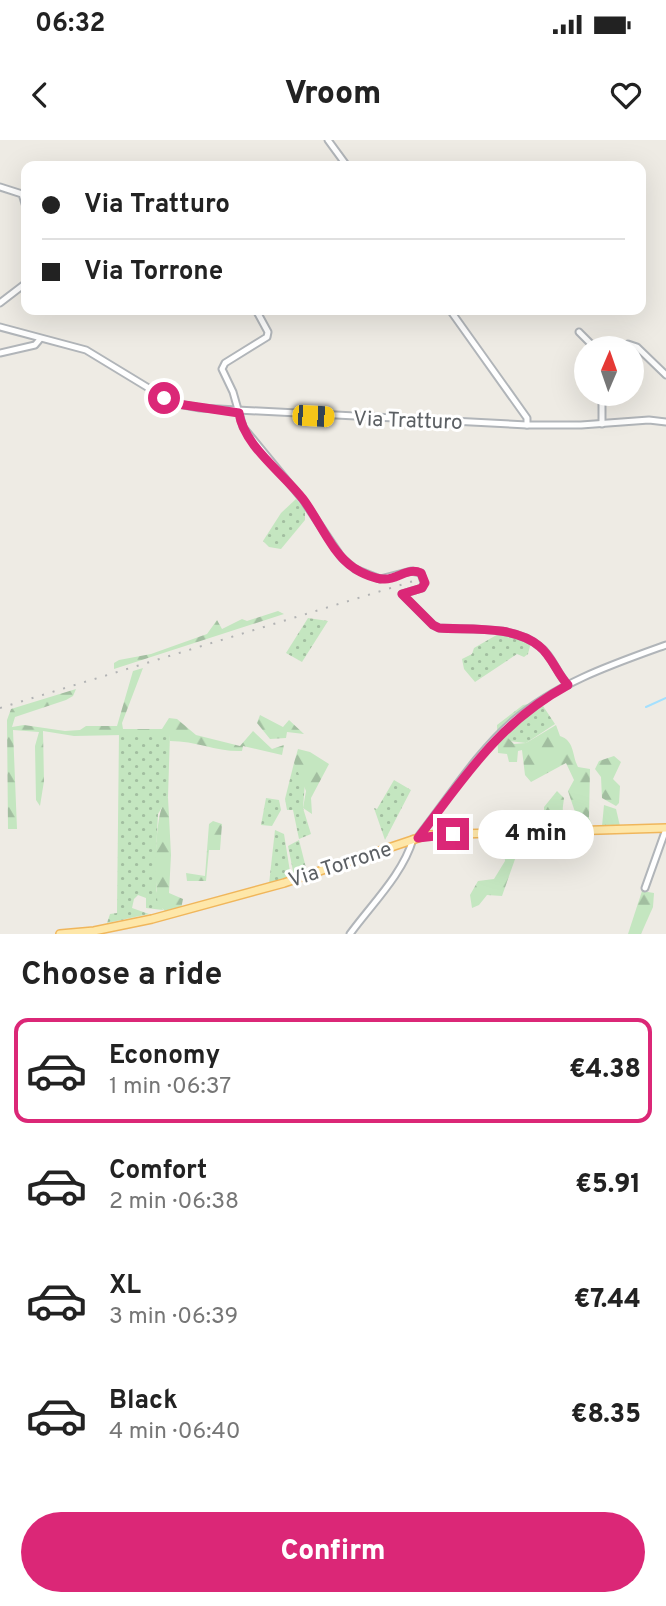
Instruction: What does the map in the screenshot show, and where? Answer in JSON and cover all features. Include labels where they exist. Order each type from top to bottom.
[{"type":"main road","name":"Via Torrone","points":[[60,934],[94,931],[152,919],[284,883],[435,834],[666,829]]},
{"type":"street","points":[[328,140],[343,161]]},
{"type":"street","points":[[0,187],[21,194]]},
{"type":"street","points":[[0,303],[21,287]]},
{"type":"street","points":[[259,315],[268,332],[267,337],[221,366],[243,427],[252,442],[290,483],[342,558],[355,569],[386,580],[411,571],[421,573],[425,583],[422,588],[402,594],[433,625],[439,628],[495,631],[531,640],[541,646],[568,685]]},
{"type":"street","points":[[454,315],[527,418],[527,425]]},
{"type":"street","name":"Via Tratturo","points":[[0,327],[40,340],[86,349],[178,404],[239,413],[527,425],[603,424],[649,420],[666,422]]},
{"type":"street","points":[[579,332],[583,336]]},
{"type":"street","points":[[0,353],[36,345],[40,340]]},
{"type":"street","points":[[644,354],[666,375]]},
{"type":"street","points":[[602,406],[603,424]]},
{"type":"street","points":[[350,934],[393,876],[416,838],[502,731],[532,706],[568,685],[640,652],[666,645]]},
{"type":"street","points":[[645,888],[666,829]]},
{"type":"green space","points":[[296,499],[305,510],[305,520],[281,549],[269,547],[263,541],[281,513]]},
{"type":"green space","points":[[278,611],[284,614],[114,669],[114,663],[119,660],[151,654],[207,634],[217,620],[222,629],[242,619],[247,621]]},
{"type":"green space","points":[[308,618],[328,621],[302,662],[286,653]]},
{"type":"green space","points":[[500,633],[531,642],[528,654],[524,657],[517,654],[475,682],[464,669],[462,659],[472,654],[474,648]]},
{"type":"green space","points":[[143,668],[122,723],[123,729],[162,729],[169,718],[177,719],[196,735],[240,746],[253,731],[272,749],[284,745],[282,755],[243,746],[242,751],[233,751],[170,741],[170,734],[74,736],[43,731],[44,781],[40,806],[36,800],[35,746],[39,732],[13,730],[17,829],[8,829],[7,720],[11,709],[76,689],[73,696],[66,700],[15,717],[12,727],[24,725],[65,731],[80,730],[86,726],[117,726],[133,671]]},
{"type":"green space","points":[[541,703],[555,724],[526,743],[509,741],[507,737],[514,726]]},
{"type":"green space","points":[[523,705],[539,705],[538,710],[517,716],[521,724],[514,726],[507,737],[514,744],[526,743],[556,725],[560,736],[571,745],[578,767],[590,769],[589,818],[594,828],[529,830],[530,824],[544,814],[544,807],[557,791],[564,798],[563,811],[570,821],[575,812],[568,791],[574,780],[566,763],[531,782],[525,775],[522,750],[518,751],[517,762],[509,762],[507,754],[498,753],[497,725]]},
{"type":"green space","points":[[260,715],[283,727],[289,720],[304,734],[287,732],[286,738],[270,739],[257,723]]},
{"type":"green space","points":[[119,733],[170,734],[168,797],[158,814],[156,853],[156,890],[163,910],[146,908],[146,898],[138,895],[132,908],[149,914],[107,923],[110,914],[117,913]]},
{"type":"green space","points":[[298,749],[310,752],[329,764],[311,798],[312,814],[303,808],[306,791],[294,763]]},
{"type":"green space","points":[[614,756],[621,762],[613,779],[620,786],[619,803],[616,806],[602,798],[601,777],[595,769],[599,761]]},
{"type":"green space","points":[[294,763],[305,782],[303,808],[311,834],[299,839],[293,810],[287,810],[285,799]]},
{"type":"green space","points":[[394,780],[411,790],[385,840],[374,808],[377,809]]},
{"type":"green space","points":[[168,797],[171,855],[169,893],[183,899],[181,909],[166,912],[158,904],[156,864],[157,830],[163,804]]},
{"type":"green space","points":[[266,798],[279,800],[281,810],[272,826],[261,825]]},
{"type":"green space","points":[[604,805],[616,809],[620,826],[602,826]]},
{"type":"green space","points":[[213,821],[222,824],[220,850],[209,850],[206,881],[187,881],[186,873],[205,876],[209,824]]},
{"type":"green space","points":[[275,830],[284,834],[291,878],[269,884]]},
{"type":"green space","points":[[299,840],[307,872],[294,876],[288,846]]},
{"type":"green space","points":[[511,843],[520,845],[502,896],[487,895],[479,905],[472,908],[470,895],[478,881],[494,879],[505,861],[504,847]]},
{"type":"green space","points":[[642,891],[654,893],[653,907],[641,934],[628,934]]},
{"type":"waterway","points":[[646,707],[666,698]]},
{"type":"railway","points":[[0,708],[420,579]]},
{"type":"route","points":[[164,398],[178,404],[239,413],[252,442],[293,487],[342,558],[355,569],[386,580],[416,570],[421,573],[425,583],[422,588],[402,594],[410,599],[433,625],[439,628],[486,630],[531,640],[541,646],[568,685],[532,706],[502,731],[418,838],[453,834]]}]
